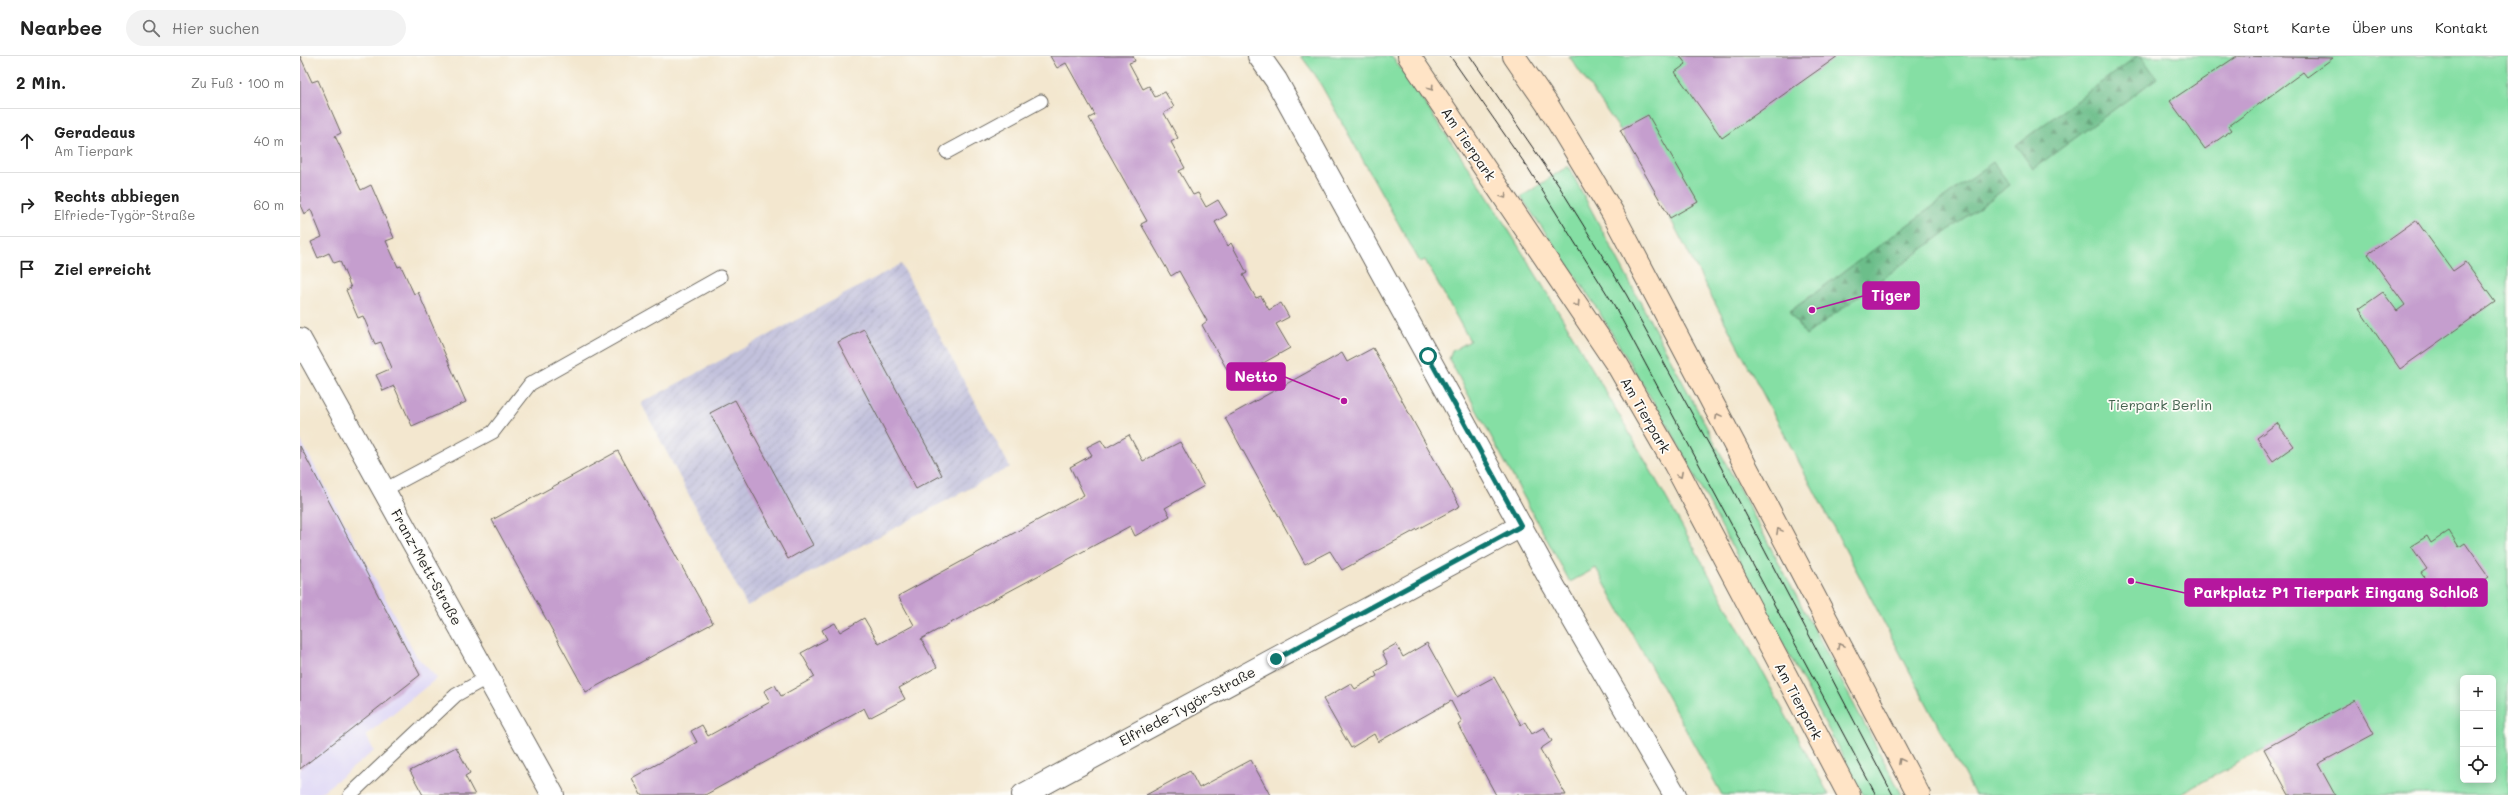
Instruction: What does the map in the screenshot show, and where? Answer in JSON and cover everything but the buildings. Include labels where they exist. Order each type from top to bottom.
[{"type":"main road","name":"Am Tierpark","points":[[1409,56],[1618,366],[1675,465],[1848,795]]},
{"type":"main road","points":[[1514,56],[1547,104],[1612,212],[1919,795]]},
{"type":"street","points":[[1259,56],[1276,80],[1521,526],[1675,795]]},
{"type":"street","name":"Franz-Mett-Straße","points":[[300,339],[552,795]]},
{"type":"street","name":"Elfriede-Tygör-Straße","points":[[1023,795],[1521,526]]},
{"type":"lane","points":[[948,152],[1041,101]]},
{"type":"lane","points":[[384,490],[493,432],[530,384],[720,277]]},
{"type":"lane","points":[[350,795],[456,695],[488,677]]},
{"type":"shaded area","points":[[901,264],[1010,467],[747,606],[641,403]]},
{"type":"shaded area","points":[[300,439],[417,657],[437,678],[366,735],[374,751],[318,795],[300,795]]},
{"type":"green space","points":[[1301,56],[1392,56],[1482,188],[1573,337],[1661,488],[1829,795],[1722,795],[1596,568],[1570,582],[1449,359],[1452,351],[1470,341],[1425,260],[1420,262],[1316,76]]},
{"type":"green space","name":"Tierpark Berlin","points":[[1569,56],[2508,56],[2508,795],[2289,795],[2264,749],[2178,795],[1975,795],[1670,218],[1620,130]]},
{"type":"green space","points":[[2137,56],[2141,56],[2157,78],[2033,169],[2016,145]]},
{"type":"green space","points":[[1993,162],[2010,185],[1806,335],[1789,312]]},
{"type":"green space","points":[[1568,166],[1902,795],[1863,795],[1672,433],[1593,302],[1521,197]]},
{"type":"tram line","points":[[1450,56],[1528,168],[1614,305],[1876,795]]},
{"type":"tram line","points":[[1470,56],[1559,186],[1626,294],[1712,450],[1893,795]]},
{"type":"place","name":"Tiger","points":[[1812,310]]},
{"type":"place","name":"Netto","points":[[1344,401]]},
{"type":"place","name":"Parkplatz P1 Tierpark Eingang Schloß","points":[[2131,581]]},
{"type":"route","points":[[1276,659],[1521,526],[1428,356]]}]
